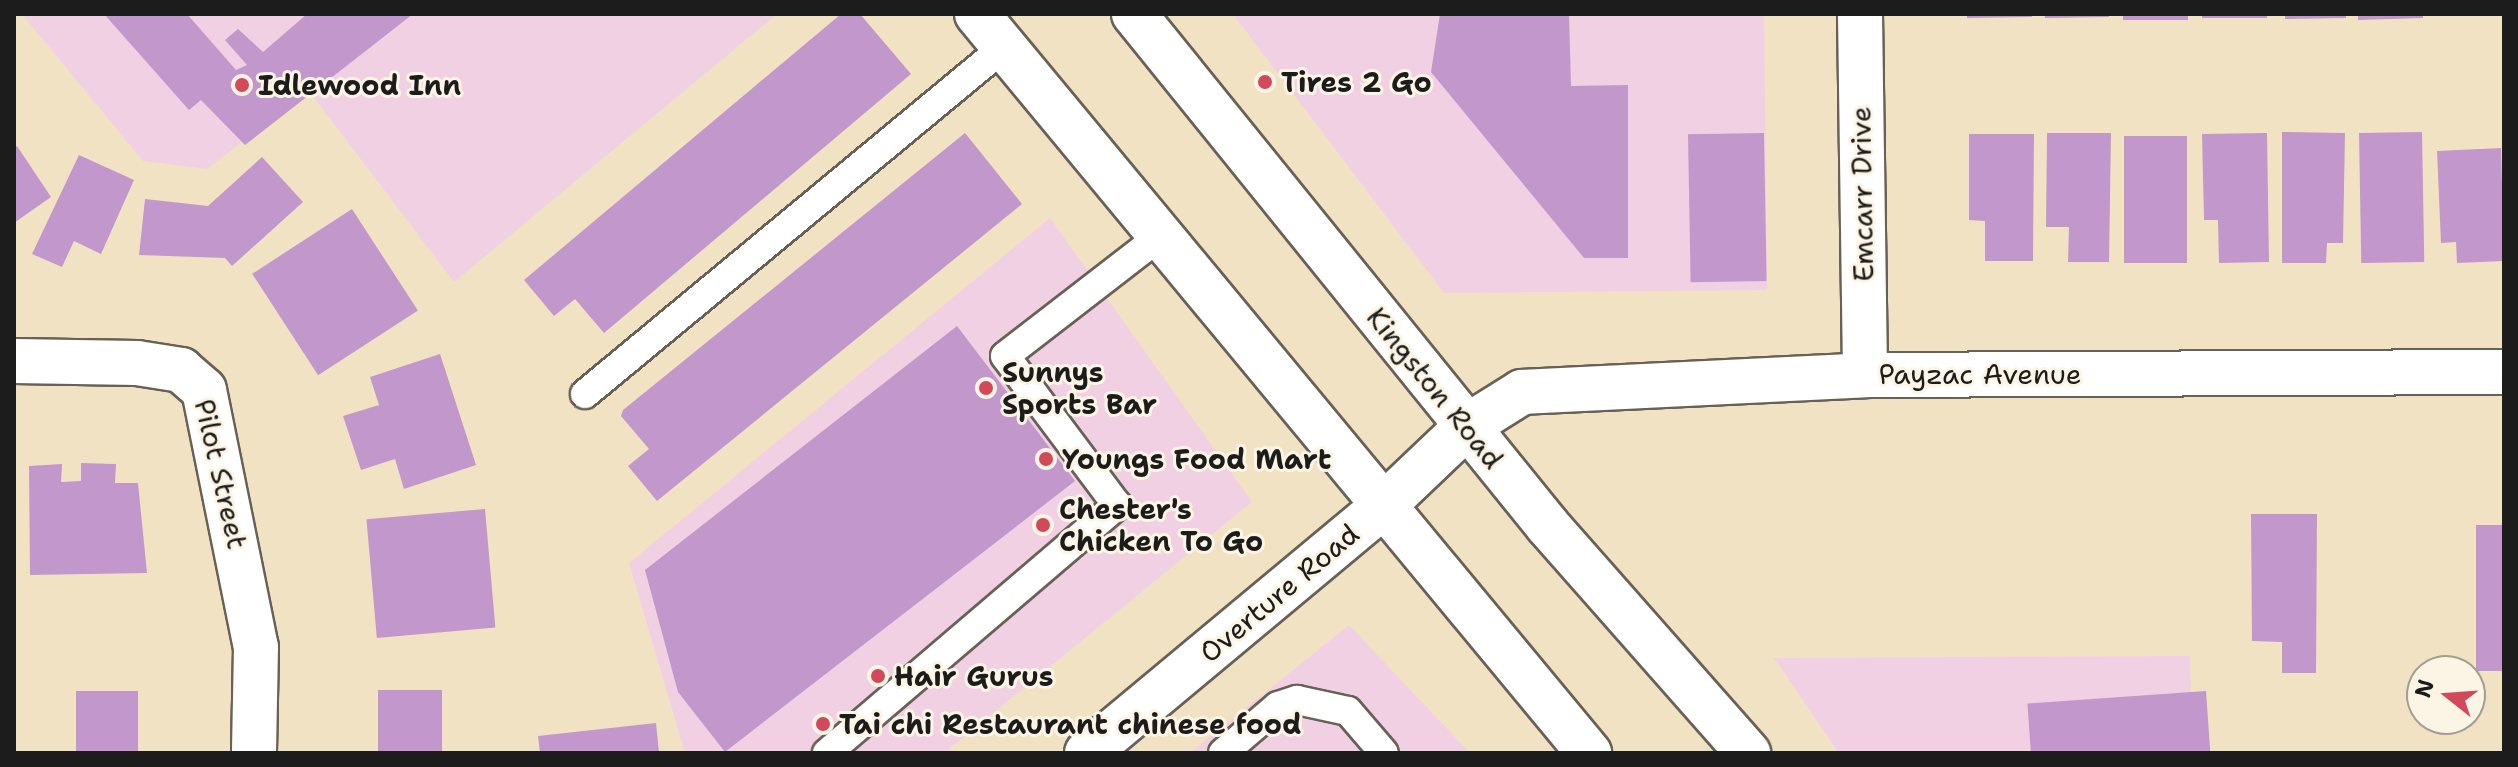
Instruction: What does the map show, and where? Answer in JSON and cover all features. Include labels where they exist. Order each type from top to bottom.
[{"type":"street","points":[[977,14],[1380,509],[1589,753]]},
{"type":"street","name":"Kingston Road","points":[[1134,14],[1466,427],[1748,753]]},
{"type":"street","name":"Emcarr Drive","points":[[1860,14],[1865,375]]},
{"type":"street","name":"Pilot Street","points":[[14,361],[137,363],[181,370],[204,390],[256,647],[254,753]]},
{"type":"street","name":"Payzac Avenue","points":[[1466,427],[1522,392],[1865,375],[2504,372]]},
{"type":"street","name":"Overture Road","points":[[1087,753],[1380,509],[1466,427]]},
{"type":"lane","points":[[585,394],[1004,47]]},
{"type":"lane","points":[[827,753],[1117,505],[1005,356],[1159,237]]},
{"type":"lane","points":[[1223,753],[1278,706],[1297,700],[1348,711],[1384,753]]},
{"type":"shaded area","points":[[22,14],[777,14],[454,282],[309,91],[207,169],[143,161]]},
{"type":"shaded area","points":[[1233,14],[1764,14],[1767,290],[1444,293]]},
{"type":"shaded area","points":[[1050,218],[1252,502],[944,753],[685,753],[629,563]]},
{"type":"shaded area","points":[[1349,625],[1470,753],[1190,753]]},
{"type":"shaded area","points":[[2190,656],[2192,753],[1839,753],[1774,658]]},
{"type":"building","name":"Idlewood Inn","points":[[104,14],[187,14],[236,70],[247,65],[225,40],[238,29],[263,52],[307,14],[413,14],[245,145],[201,100],[189,110]]},
{"type":"building","points":[[841,14],[860,14],[911,74],[604,333],[575,299],[554,316],[524,280]]},
{"type":"building","points":[[1440,14],[1569,14],[1571,86],[1628,85],[1628,258],[1584,258],[1431,72]]},
{"type":"building","points":[[1967,14],[2031,14],[2032,17],[1967,18]]},
{"type":"building","points":[[2045,14],[2109,14],[2109,17],[2045,18]]},
{"type":"building","points":[[2123,14],[2188,14],[2188,20],[2123,20]]},
{"type":"building","points":[[2202,14],[2267,14],[2267,18],[2202,18]]},
{"type":"building","points":[[2285,14],[2346,14],[2346,18],[2285,19]]},
{"type":"building","points":[[2358,14],[2423,14],[2423,18],[2358,20]]},
{"type":"building","points":[[2282,132],[2345,133],[2343,243],[2327,243],[2326,263],[2282,263]]},
{"type":"building","points":[[2422,132],[2424,262],[2361,263],[2359,133]]},
{"type":"building","points":[[965,133],[1022,204],[657,501],[628,466],[649,449],[621,416],[623,410]]},
{"type":"building","points":[[1764,133],[1767,281],[1691,282],[1688,134]]},
{"type":"building","points":[[2047,133],[2111,133],[2109,262],[2068,262],[2069,227],[2046,227]]},
{"type":"building","points":[[2267,133],[2269,262],[2219,263],[2218,220],[2204,220],[2202,134]]},
{"type":"building","points":[[1969,134],[2034,134],[2033,261],[1985,261],[1985,221],[1969,220]]},
{"type":"building","points":[[2124,136],[2187,136],[2187,263],[2124,263]]},
{"type":"building","points":[[17,146],[51,197],[14,223],[14,148]]},
{"type":"building","points":[[2501,148],[2504,261],[2457,263],[2456,242],[2441,243],[2437,151]]},
{"type":"building","points":[[79,155],[134,180],[101,254],[74,241],[62,267],[32,254]]},
{"type":"building","points":[[262,157],[303,202],[232,266],[225,258],[139,255],[145,199],[208,206]]},
{"type":"building","points":[[352,209],[418,310],[318,375],[252,274]]},
{"type":"building","points":[[957,326],[1075,481],[725,752],[678,692],[645,570]]},
{"type":"building","points":[[440,354],[476,465],[404,489],[395,459],[361,470],[343,416],[379,405],[370,377]]},
{"type":"building","points":[[81,463],[116,464],[115,483],[138,483],[147,573],[30,575],[29,466],[62,464],[61,482],[81,481]]},
{"type":"building","points":[[485,509],[495,628],[377,638],[366,519]]},
{"type":"building","points":[[2251,514],[2317,514],[2316,673],[2282,673],[2282,642],[2252,641]]},
{"type":"building","points":[[2476,525],[2504,525],[2504,671],[2486,671],[2486,655],[2476,655]]},
{"type":"building","points":[[378,690],[442,690],[442,753],[378,753]]},
{"type":"building","points":[[76,691],[138,691],[138,753],[76,753]]},
{"type":"building","points":[[2206,691],[2210,753],[2031,753],[2027,703]]},
{"type":"building","points":[[656,723],[659,753],[540,753],[538,736]]},
{"type":"place","name":"Tires 2 Go","points":[[1265,82]]},
{"type":"place","name":"Idlewood Inn","points":[[242,85]]},
{"type":"place","name":"Sunnys Sports Bar","points":[[986,388]]},
{"type":"place","name":"Youngs Food Mart","points":[[1046,459]]},
{"type":"place","name":"Chester's Chicken To Go","points":[[1043,525]]},
{"type":"place","name":"Hair Gurus","points":[[878,676]]},
{"type":"place","name":"Tai chi Restaurant chinese food","points":[[823,724]]}]
